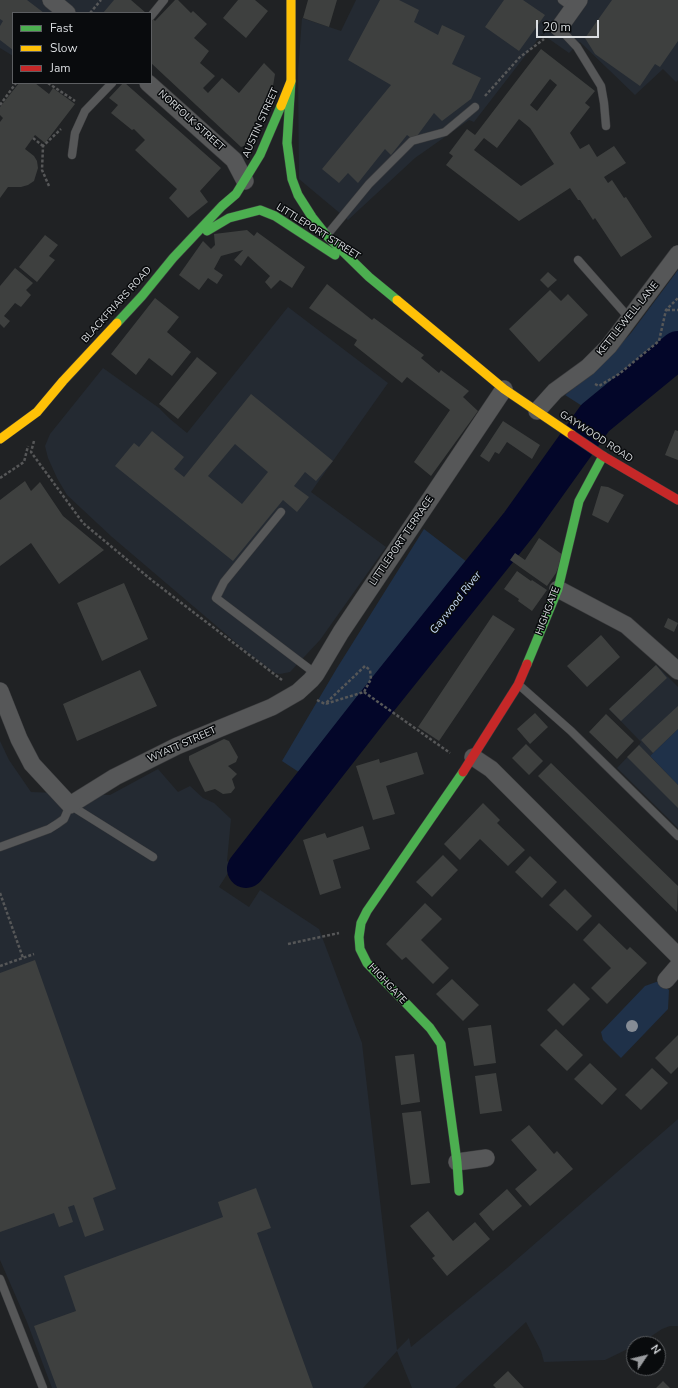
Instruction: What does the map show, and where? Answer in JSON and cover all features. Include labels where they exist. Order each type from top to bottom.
[{"type":"main road","name":"AUSTIN STREET","points":[[246,181],[276,120],[291,80],[291,0]]},
{"type":"main road","name":"LITTLEPORT STREET","points":[[291,80],[290,123],[287,143],[288,164],[298,195],[312,217],[327,236],[370,277],[504,389]]},
{"type":"main road","name":"BLACKFRIARS ROAD","points":[[0,439],[37,412],[63,381],[142,296],[173,258],[236,194],[246,181]]},
{"type":"main road","name":"LITTLEPORT STREET","points":[[189,242],[229,218],[260,210],[275,216],[319,246],[370,277]]},
{"type":"main road","name":"GAYWOOD ROAD","points":[[504,389],[603,456],[678,500]]},
{"type":"main road","name":"HIGHGATE","points":[[459,1191],[457,1162],[441,1044],[430,1028],[367,963],[360,949],[359,937],[361,923],[366,911],[473,757],[518,685],[558,589],[579,502],[603,456]]},
{"type":"street","points":[[51,0],[66,12]]},
{"type":"street","points":[[559,28],[571,3]]},
{"type":"street","name":"NORFOLK STREET","points":[[149,84],[234,160],[246,181]]},
{"type":"street","name":"KETTLEWELL LANE","points":[[537,411],[555,392],[588,366],[609,346],[678,254]]},
{"type":"street","name":"LITTLEPORT TERRACE","points":[[298,692],[316,674],[341,632],[504,389]]},
{"type":"street","points":[[558,589],[626,625],[678,671]]},
{"type":"street","points":[[0,692],[19,739],[32,764],[70,805]]},
{"type":"street","name":"WYATT STREET","points":[[70,805],[115,777],[170,749],[272,707],[298,692]]},
{"type":"street","points":[[473,757],[491,769],[678,956]]},
{"type":"street","points":[[666,980],[678,966]]},
{"type":"street","points":[[457,1162],[486,1158]]},
{"type":"lane","points":[[152,15],[164,0]]},
{"type":"lane","points":[[559,28],[577,47],[602,86],[606,126]]},
{"type":"lane","points":[[72,154],[76,133],[85,111],[111,84]]},
{"type":"lane","points":[[319,246],[369,184],[412,141],[445,132],[475,107]]},
{"type":"lane","points":[[578,260],[630,319]]},
{"type":"lane","points":[[281,512],[224,582],[216,598],[316,674]]},
{"type":"lane","points":[[518,685],[571,731],[678,836]]},
{"type":"lane","points":[[0,847],[49,829],[64,819],[70,805],[153,857]]},
{"type":"lane","points":[[0,1279],[43,1388]]},
{"type":"path","points":[[91,12],[101,0]]},
{"type":"path","points":[[475,107],[520,57],[559,28]]},
{"type":"path","points":[[0,105],[15,84]]},
{"type":"path","points":[[50,84],[77,102],[85,111]]},
{"type":"path","points":[[49,186],[42,170],[43,146],[63,128],[76,133]]},
{"type":"path","points":[[33,138],[43,146]]},
{"type":"path","points":[[578,374],[599,386],[619,374],[659,341],[666,310],[678,298]]},
{"type":"path","points":[[666,310],[678,310]]},
{"type":"path","points":[[0,478],[24,462],[26,447],[35,440],[31,452],[83,524],[154,582],[298,692]]},
{"type":"path","points":[[365,666],[370,670],[371,679],[364,692],[344,698],[325,704],[365,666]]},
{"type":"path","points":[[364,692],[457,757],[473,757]]},
{"type":"path","points":[[0,893],[23,958]]},
{"type":"path","points":[[288,944],[340,933],[361,923]]},
{"type":"path","points":[[0,966],[34,954]]},
{"type":"shaded area","points":[[0,0],[119,0],[109,12],[12,12],[12,55],[0,48]]},
{"type":"shaded area","points":[[356,0],[678,0],[678,80],[676,82],[663,69],[635,95],[580,42],[569,53],[542,34],[474,122],[469,120],[415,158],[348,220],[299,179],[298,71],[302,18],[341,31]]},
{"type":"shaded area","points":[[678,270],[678,340],[590,411],[565,395],[594,372],[631,333]]},
{"type":"shaded area","points":[[288,307],[388,383],[311,492],[386,547],[320,640],[290,672],[280,674],[275,673],[247,652],[112,537],[67,495],[48,458],[45,446],[50,434],[103,368],[159,408],[187,433]]},
{"type":"shaded area","points":[[424,529],[489,579],[383,701],[320,786],[282,761],[337,668]]},
{"type":"shaded area","points":[[656,665],[678,687],[678,729],[650,756],[678,785],[678,828],[617,768],[641,742],[609,709]]},
{"type":"shaded area","points":[[678,729],[678,785],[650,756]]},
{"type":"shaded area","points":[[0,741],[9,760],[31,792],[110,795],[158,769],[178,792],[190,786],[203,798],[214,803],[231,819],[227,861],[233,865],[219,887],[249,907],[260,890],[319,929],[362,1043],[397,1350],[409,1338],[411,1347],[507,1268],[678,1119],[678,1326],[670,1326],[662,1329],[652,1336],[626,1336],[626,1350],[605,1360],[544,1362],[541,1351],[526,1322],[455,1388],[412,1388],[397,1351],[363,1388],[52,1388],[27,1322],[0,1260]]},
{"type":"shaded area","points":[[659,981],[669,990],[668,1009],[621,1058],[603,1040],[601,1032],[645,986]]},
{"type":"building","points":[[0,0],[27,0],[43,12],[12,12],[12,49],[0,40],[0,26],[3,21],[0,19]]},
{"type":"building","points":[[114,0],[131,0],[145,12],[104,12]]},
{"type":"building","points":[[175,0],[178,0],[191,13],[193,11],[207,24],[194,38],[209,51],[200,63],[215,76],[203,88],[208,93],[222,78],[239,93],[264,63],[275,74],[272,92],[244,146],[241,147],[152,64],[152,18],[155,21]]},
{"type":"building","points":[[238,0],[255,0],[268,11],[246,38],[223,18]]},
{"type":"building","points":[[308,0],[337,0],[329,27],[303,18]]},
{"type":"building","points":[[380,0],[399,0],[419,10],[414,22],[438,35],[442,25],[465,36],[452,64],[481,78],[471,99],[442,121],[434,113],[414,140],[407,135],[391,155],[385,149],[358,183],[348,173],[339,183],[322,169],[391,85],[348,60]]},
{"type":"building","points":[[504,0],[523,0],[545,15],[519,51],[485,27]]},
{"type":"building","points":[[612,0],[678,0],[678,41],[660,67],[655,64],[640,86],[595,54],[585,38]]},
{"type":"building","points":[[541,49],[595,91],[585,103],[590,107],[570,133],[580,149],[589,144],[597,157],[614,146],[626,163],[604,177],[608,183],[612,180],[624,198],[626,197],[652,237],[621,257],[595,218],[593,220],[570,188],[519,221],[446,165],[453,156],[449,153],[467,129],[475,135]],"holes":[[[550,79],[557,85],[537,111],[530,105]],[[519,119],[530,128],[554,164],[521,186],[474,150],[484,138],[497,148]]]},
{"type":"building","points":[[18,84],[36,84],[49,94],[53,88],[75,104],[45,143],[35,135],[25,149],[34,156],[37,161],[38,168],[34,181],[21,187],[8,187],[0,198],[0,122],[3,118],[0,115],[0,107]]},
{"type":"building","points":[[122,84],[126,84],[221,168],[200,191],[208,202],[188,218],[169,198],[177,189],[135,150],[145,140],[134,129],[132,130],[111,113],[118,105],[109,98]]},
{"type":"building","points":[[247,230],[254,236],[257,232],[305,267],[292,288],[280,280],[271,289],[265,282],[270,276],[248,256],[241,266],[234,260],[243,250],[221,256],[214,269],[223,275],[217,284],[208,278],[199,290],[179,275],[203,241],[211,249],[215,245],[214,234]]},
{"type":"building","points":[[45,235],[58,245],[49,256],[55,260],[37,282],[19,267]]},
{"type":"building","points":[[15,268],[33,283],[26,290],[31,295],[21,307],[15,303],[4,316],[10,321],[4,328],[0,324],[0,286]]},
{"type":"building","points":[[548,272],[557,280],[548,288],[540,280]]},
{"type":"building","points":[[327,284],[372,320],[374,318],[424,355],[421,358],[439,373],[441,370],[469,391],[463,397],[478,411],[431,476],[414,462],[450,410],[407,377],[402,383],[354,345],[357,340],[309,308]]},
{"type":"building","points":[[550,290],[561,301],[568,294],[588,315],[539,362],[509,329]]},
{"type":"building","points":[[155,298],[179,317],[167,332],[191,352],[172,376],[149,358],[136,375],[111,354]]},
{"type":"building","points":[[197,357],[217,373],[178,419],[159,404]]},
{"type":"building","points":[[251,394],[333,461],[316,481],[305,472],[294,486],[309,497],[297,512],[283,500],[233,561],[115,466],[134,443],[139,447],[152,431],[184,457],[174,469],[184,477]],"holes":[[[235,444],[268,472],[242,504],[208,476]]]},
{"type":"building","points":[[503,421],[540,445],[532,459],[507,442],[499,454],[495,452],[489,462],[480,456]]},
{"type":"building","points":[[675,430],[678,431],[678,460],[665,455]]},
{"type":"building","points":[[25,481],[31,491],[40,482],[63,516],[104,550],[59,584],[31,543],[0,566],[0,500]]},
{"type":"building","points":[[601,486],[608,487],[624,495],[608,523],[592,515]]},
{"type":"building","points":[[539,538],[563,555],[556,573],[547,586],[510,560],[515,553],[525,560]]},
{"type":"building","points":[[517,571],[547,590],[532,611],[518,601],[519,599],[504,589]]},
{"type":"building","points":[[124,583],[148,639],[102,661],[77,603]]},
{"type":"building","points":[[493,615],[515,629],[439,741],[418,727]]},
{"type":"building","points":[[668,618],[678,623],[674,632],[664,627]]},
{"type":"building","points":[[601,635],[620,657],[587,687],[567,666]]},
{"type":"building","points":[[656,665],[667,678],[621,721],[609,709]]},
{"type":"building","points":[[140,670],[157,706],[77,741],[63,704]]},
{"type":"building","points":[[678,706],[678,729],[653,753],[641,740]]},
{"type":"building","points":[[535,713],[548,727],[530,744],[517,729]]},
{"type":"building","points":[[606,714],[634,741],[617,759],[589,732]]},
{"type":"building","points":[[224,739],[229,741],[238,757],[236,762],[228,766],[237,774],[232,779],[235,788],[231,793],[223,794],[215,789],[205,792],[189,760],[189,756]]},
{"type":"building","points":[[526,744],[543,761],[529,775],[512,758]]},
{"type":"building","points":[[639,745],[678,785],[678,808],[627,757]]},
{"type":"building","points":[[417,752],[424,774],[386,786],[395,814],[373,820],[356,766],[379,759],[380,763]]},
{"type":"building","points":[[551,763],[678,886],[677,912],[538,776]]},
{"type":"building","points":[[483,803],[500,820],[497,823],[525,850],[508,866],[480,839],[460,860],[444,844]]},
{"type":"building","points":[[363,826],[370,849],[333,860],[341,888],[320,895],[303,840],[325,833],[327,838]]},
{"type":"building","points":[[443,855],[458,870],[432,897],[416,882]]},
{"type":"building","points":[[530,856],[557,882],[542,898],[515,872]]},
{"type":"building","points":[[565,889],[592,916],[577,931],[549,905]]},
{"type":"building","points":[[425,903],[442,919],[421,940],[449,968],[433,984],[406,957],[402,960],[386,944]]},
{"type":"building","points":[[599,923],[627,950],[630,947],[647,963],[607,1004],[591,988],[611,968],[583,940]]},
{"type":"building","points":[[35,960],[116,1189],[93,1198],[104,1230],[85,1237],[74,1205],[68,1207],[73,1222],[59,1227],[54,1213],[0,1232],[0,973]]},
{"type":"building","points":[[452,979],[479,1005],[463,1021],[436,994]]},
{"type":"building","points":[[574,983],[590,999],[563,1026],[547,1010]]},
{"type":"building","points":[[491,1025],[496,1063],[474,1066],[468,1028]]},
{"type":"building","points":[[556,1029],[583,1055],[567,1071],[540,1045]]},
{"type":"building","points":[[678,1035],[678,1067],[671,1074],[655,1058]]},
{"type":"building","points":[[414,1054],[420,1102],[401,1105],[395,1056]]},
{"type":"building","points":[[590,1063],[617,1089],[602,1105],[574,1079]]},
{"type":"building","points":[[652,1068],[668,1083],[641,1110],[625,1095]]},
{"type":"building","points":[[496,1073],[502,1111],[480,1114],[475,1076]]},
{"type":"building","points":[[421,1111],[430,1183],[411,1185],[402,1113]]},
{"type":"building","points":[[529,1125],[554,1154],[557,1151],[573,1169],[530,1206],[515,1189],[537,1170],[511,1140]]},
{"type":"building","points":[[256,1188],[271,1228],[257,1233],[313,1388],[57,1388],[34,1326],[76,1311],[64,1276],[223,1217],[218,1202]]},
{"type":"building","points":[[507,1189],[522,1206],[493,1231],[479,1214]]},
{"type":"building","points":[[428,1211],[453,1241],[475,1222],[490,1239],[447,1276],[432,1258],[435,1256],[410,1226]]},
{"type":"building","points":[[508,1371],[524,1388],[496,1388],[493,1385]]},
{"type":"building","points":[[663,1381],[670,1388],[656,1388]]},
{"type":"waterway","name":"Gaywood River","points":[[246,869],[368,713],[520,523],[595,418],[678,350]]},
{"type":"traffic: fast","points":[[291,81],[287,143],[292,179],[298,195],[312,217],[327,236],[369,277],[397,300]]},
{"type":"traffic: fast","points":[[117,323],[142,296],[173,258],[222,206],[236,194],[260,155],[281,106]]},
{"type":"traffic: fast","points":[[207,231],[229,218],[260,210],[275,216],[335,255]]},
{"type":"traffic: fast","points":[[527,664],[558,589],[579,501],[603,456]]},
{"type":"traffic: fast","points":[[459,1191],[457,1162],[441,1044],[430,1028],[367,963],[360,949],[359,937],[361,923],[367,911],[463,772]]},
{"type":"traffic: slow","points":[[281,106],[291,81],[291,0]]},
{"type":"traffic: slow","points":[[397,300],[504,389],[572,435]]},
{"type":"traffic: slow","points":[[0,439],[37,412],[63,381],[117,323]]},
{"type":"traffic: jam","points":[[572,435],[603,456],[678,500]]},
{"type":"traffic: jam","points":[[463,772],[518,685],[527,664]]}]
